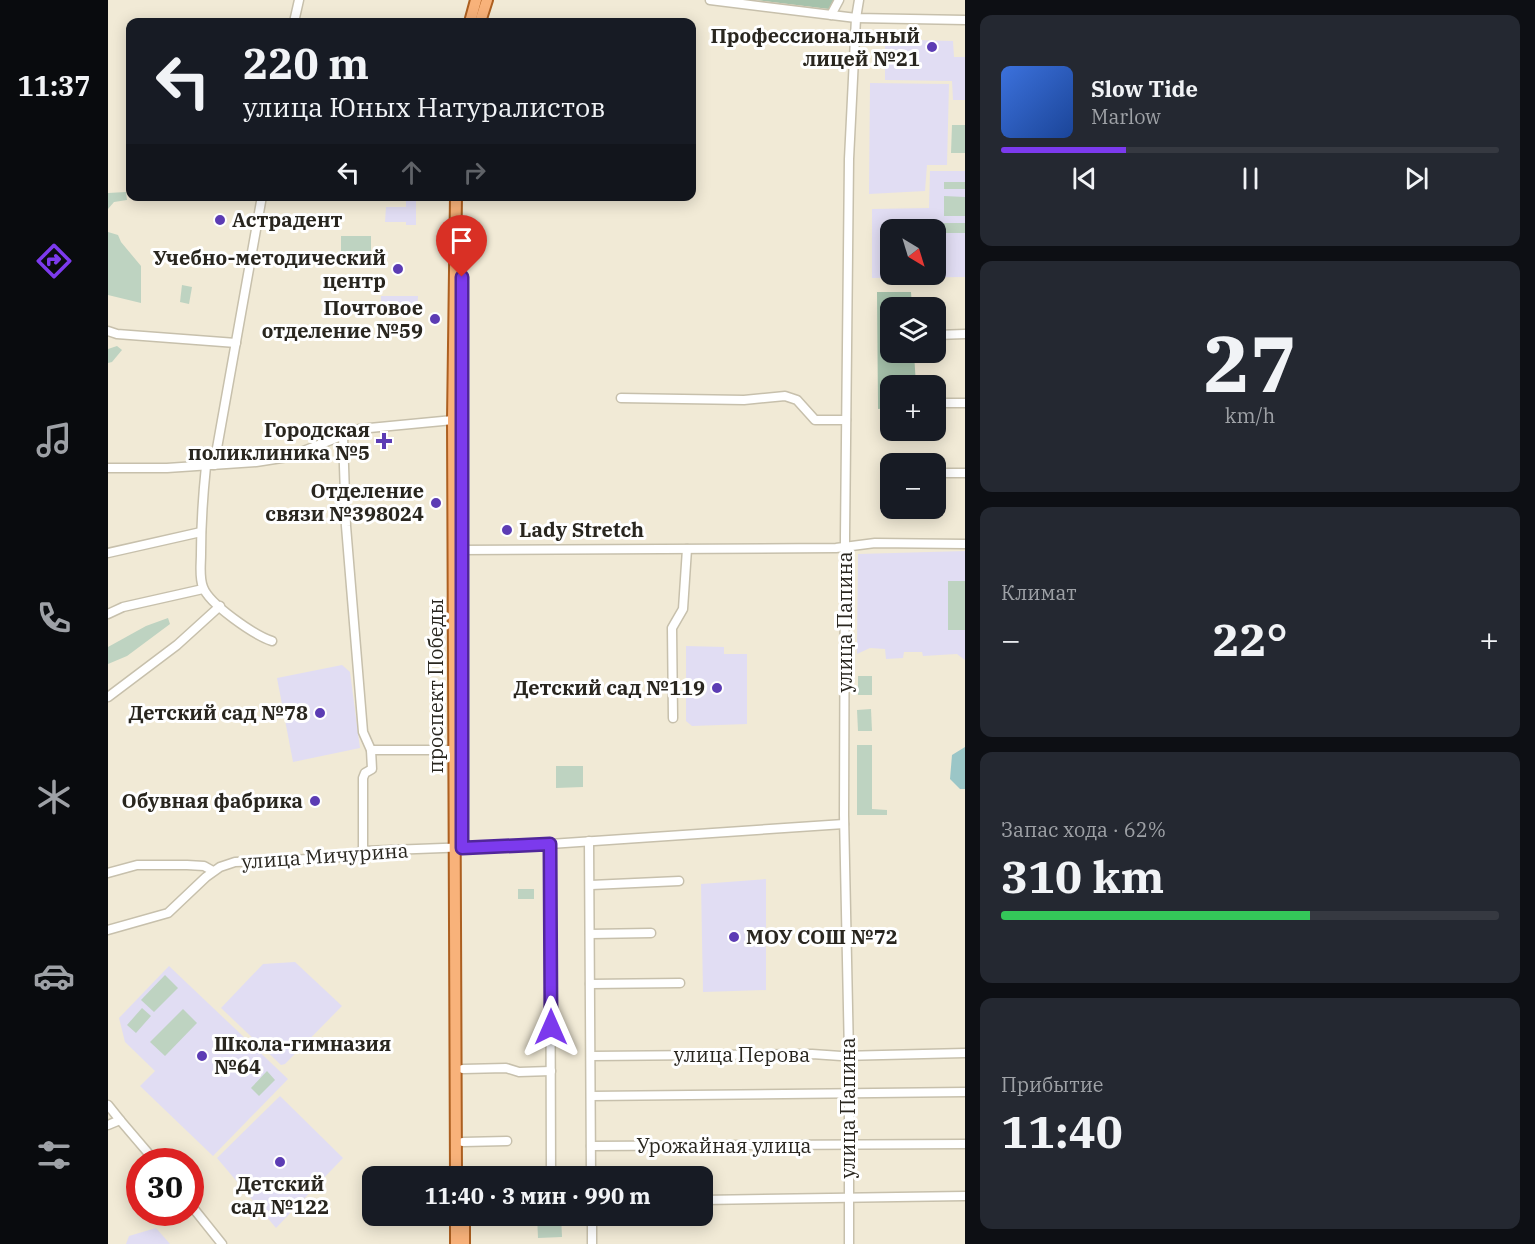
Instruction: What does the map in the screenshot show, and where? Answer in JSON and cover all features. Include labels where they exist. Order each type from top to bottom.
[{"type":"main road","points":[[471,18],[476,0]]},
{"type":"main road","points":[[481,18],[487,0]]},
{"type":"main road","name":"проспект Победы","points":[[456,201],[453,420],[458,550],[453,750],[458,848],[464,1166]]},
{"type":"main road","name":"проспект Победы","points":[[456,1166],[458,550],[462,201]]},
{"type":"main road","points":[[456,1226],[456,1244]]},
{"type":"main road","points":[[464,1226],[464,1244]]},
{"type":"street","points":[[295,18],[299,0]]},
{"type":"street","points":[[710,0],[856,18],[965,20]]},
{"type":"street","points":[[831,15],[839,0]]},
{"type":"street","name":"улица Папина","points":[[849,1244],[849,1056],[844,824],[846,420],[849,159],[856,18],[859,0]]},
{"type":"street","points":[[261,201],[236,343],[210,465],[201,532],[201,577],[203,589],[220,606],[243,626],[260,637],[272,641]]},
{"type":"street","points":[[108,332],[236,343]]},
{"type":"street","points":[[946,335],[965,334]]},
{"type":"street","points":[[621,398],[744,400],[786,396],[797,400],[815,420],[846,420]]},
{"type":"street","points":[[946,403],[965,403]]},
{"type":"street","points":[[108,468],[167,468],[256,462],[288,457],[358,429],[453,420]]},
{"type":"street","points":[[344,436],[346,526],[363,732],[371,750],[372,769],[365,773],[363,778],[363,851]]},
{"type":"street","points":[[946,473],[965,473]]},
{"type":"street","points":[[108,553],[201,532]]},
{"type":"street","points":[[458,550],[845,547],[876,543],[965,544]]},
{"type":"street","points":[[673,718],[672,628],[683,609],[687,549]]},
{"type":"street","points":[[108,614],[123,607],[203,589]]},
{"type":"street","points":[[108,697],[177,645],[220,606]]},
{"type":"street","points":[[371,750],[453,750]]},
{"type":"street","name":"улица Мичурина","points":[[108,930],[168,912],[190,890],[213,872],[235,862],[336,858],[363,851],[550,844],[844,824]]},
{"type":"street","points":[[590,841],[591,1166]]},
{"type":"street","points":[[550,844],[551,1166]]},
{"type":"street","points":[[108,873],[137,865],[204,866],[213,872]]},
{"type":"street","points":[[591,885],[679,881]]},
{"type":"street","points":[[590,934],[651,933]]},
{"type":"street","points":[[590,984],[680,983]]},
{"type":"street","name":"улица Перова","points":[[591,1056],[812,1054],[849,1056],[965,1053]]},
{"type":"street","points":[[463,1069],[506,1068],[519,1072],[551,1071]]},
{"type":"street","points":[[591,1096],[965,1092]]},
{"type":"street","points":[[108,1105],[144,1148]]},
{"type":"street","points":[[108,1125],[120,1120]]},
{"type":"street","points":[[463,1142],[507,1141]]},
{"type":"street","name":"Урожайная улица","points":[[591,1146],[965,1144]]},
{"type":"street","points":[[713,1200],[965,1196]]},
{"type":"street","points":[[204,1222],[222,1244]]},
{"type":"street","points":[[592,1226],[592,1244]]},
{"type":"shaded area","points":[[885,33],[911,33],[912,40],[953,41],[954,57],[965,57],[965,100],[953,100],[952,81],[885,80]]},
{"type":"shaded area","points":[[870,83],[949,84],[947,165],[927,165],[925,191],[869,194]]},
{"type":"shaded area","points":[[930,171],[965,171],[965,277],[946,277],[946,219],[880,219],[880,278],[872,278],[872,209],[929,208]]},
{"type":"shaded area","points":[[406,201],[416,201],[416,225],[406,225],[406,222],[385,222],[386,207],[406,207]]},
{"type":"shaded area","points":[[381,296],[418,296],[417,309],[381,309]]},
{"type":"shaded area","points":[[965,551],[965,660],[957,654],[923,656],[922,652],[904,652],[903,658],[886,659],[885,649],[870,648],[857,654],[858,554]]},
{"type":"shaded area","name":"Детский сад №119","points":[[686,646],[724,647],[724,654],[747,654],[747,724],[692,726],[686,721]]},
{"type":"shaded area","name":"Детский сад №78","points":[[342,665],[350,672],[360,748],[293,762],[277,678]]},
{"type":"shaded area","name":"МОУ СОШ №72","points":[[766,879],[766,990],[703,992],[701,884]]},
{"type":"shaded area","points":[[295,962],[342,1006],[285,1064],[281,1065],[221,1008],[263,964]]},
{"type":"shaded area","name":"Школа-гимназия №64","points":[[169,966],[288,1079],[213,1156],[140,1086],[155,1071],[125,1042],[119,1018]]},
{"type":"shaded area","name":"Детский сад №122","points":[[280,1096],[343,1158],[276,1228],[217,1158]]},
{"type":"shaded area","points":[[156,1228],[170,1244],[126,1244],[129,1236]]},
{"type":"green space","points":[[757,0],[838,0],[837,10]]},
{"type":"green space","points":[[952,125],[965,125],[965,153],[951,153]]},
{"type":"green space","points":[[944,182],[965,182],[965,189],[944,189]]},
{"type":"green space","points":[[126,192],[126,200],[114,202],[108,209],[108,193]]},
{"type":"green space","points":[[944,196],[965,197],[965,216],[944,216]]},
{"type":"green space","points":[[946,223],[965,223],[965,233],[946,233]]},
{"type":"green space","points":[[108,232],[118,235],[141,266],[141,303],[108,295]]},
{"type":"green space","points":[[341,236],[371,236],[371,257],[341,257]]},
{"type":"green space","points":[[182,285],[192,287],[189,304],[180,302]]},
{"type":"green space","points":[[877,292],[911,292],[911,297],[880,297],[880,363],[915,363],[915,375],[880,375],[880,409],[878,409]]},
{"type":"green space","points":[[117,346],[122,350],[112,362],[108,363],[108,349]]},
{"type":"green space","points":[[948,581],[965,581],[965,630],[948,630]]},
{"type":"green space","points":[[168,618],[170,624],[127,656],[108,664],[108,647],[146,626]]},
{"type":"green space","points":[[858,676],[872,676],[872,695],[858,695]]},
{"type":"green space","points":[[871,709],[872,731],[858,731],[857,710]]},
{"type":"green space","points":[[857,745],[872,745],[872,809],[887,810],[887,815],[857,815]]},
{"type":"green space","points":[[556,766],[583,766],[583,787],[556,788]]},
{"type":"green space","points":[[518,889],[534,889],[534,899],[518,899]]},
{"type":"green space","points":[[165,975],[178,988],[154,1012],[141,1000]]},
{"type":"green space","points":[[142,1008],[151,1016],[136,1033],[127,1025]]},
{"type":"green space","points":[[183,1009],[197,1023],[165,1056],[150,1042]]},
{"type":"green space","points":[[267,1071],[275,1080],[259,1096],[251,1088]]},
{"type":"green space","points":[[537,1226],[562,1226],[562,1237],[538,1238]]},
{"type":"water","points":[[965,747],[965,789],[960,789],[950,779],[952,755]]},
{"type":"place","name":"Профессиональный лицей №21","points":[[932,47]]},
{"type":"place","name":"Астрадент","points":[[220,220]]},
{"type":"place","name":"Учебно-методический центр","points":[[398,269]]},
{"type":"place","name":"Почтовое отделение №59","points":[[435,319]]},
{"type":"place","name":"Городская поликлиника №5","points":[[384,441]]},
{"type":"place","name":"Отделение связи №398024","points":[[436,503]]},
{"type":"place","name":"Lady Stretch","points":[[507,530]]},
{"type":"place","name":"Детский сад №119","points":[[717,688]]},
{"type":"place","name":"Детский сад №78","points":[[320,713]]},
{"type":"place","name":"Обувная фабрика","points":[[315,801]]},
{"type":"place","name":"МОУ СОШ №72","points":[[734,937]]},
{"type":"place","name":"Школа-гимназия №64","points":[[202,1056]]},
{"type":"place","name":"Детский сад №122","points":[[280,1162]]},
{"type":"route","points":[[462,277],[462,848],[550,844],[551,1027]]}]
